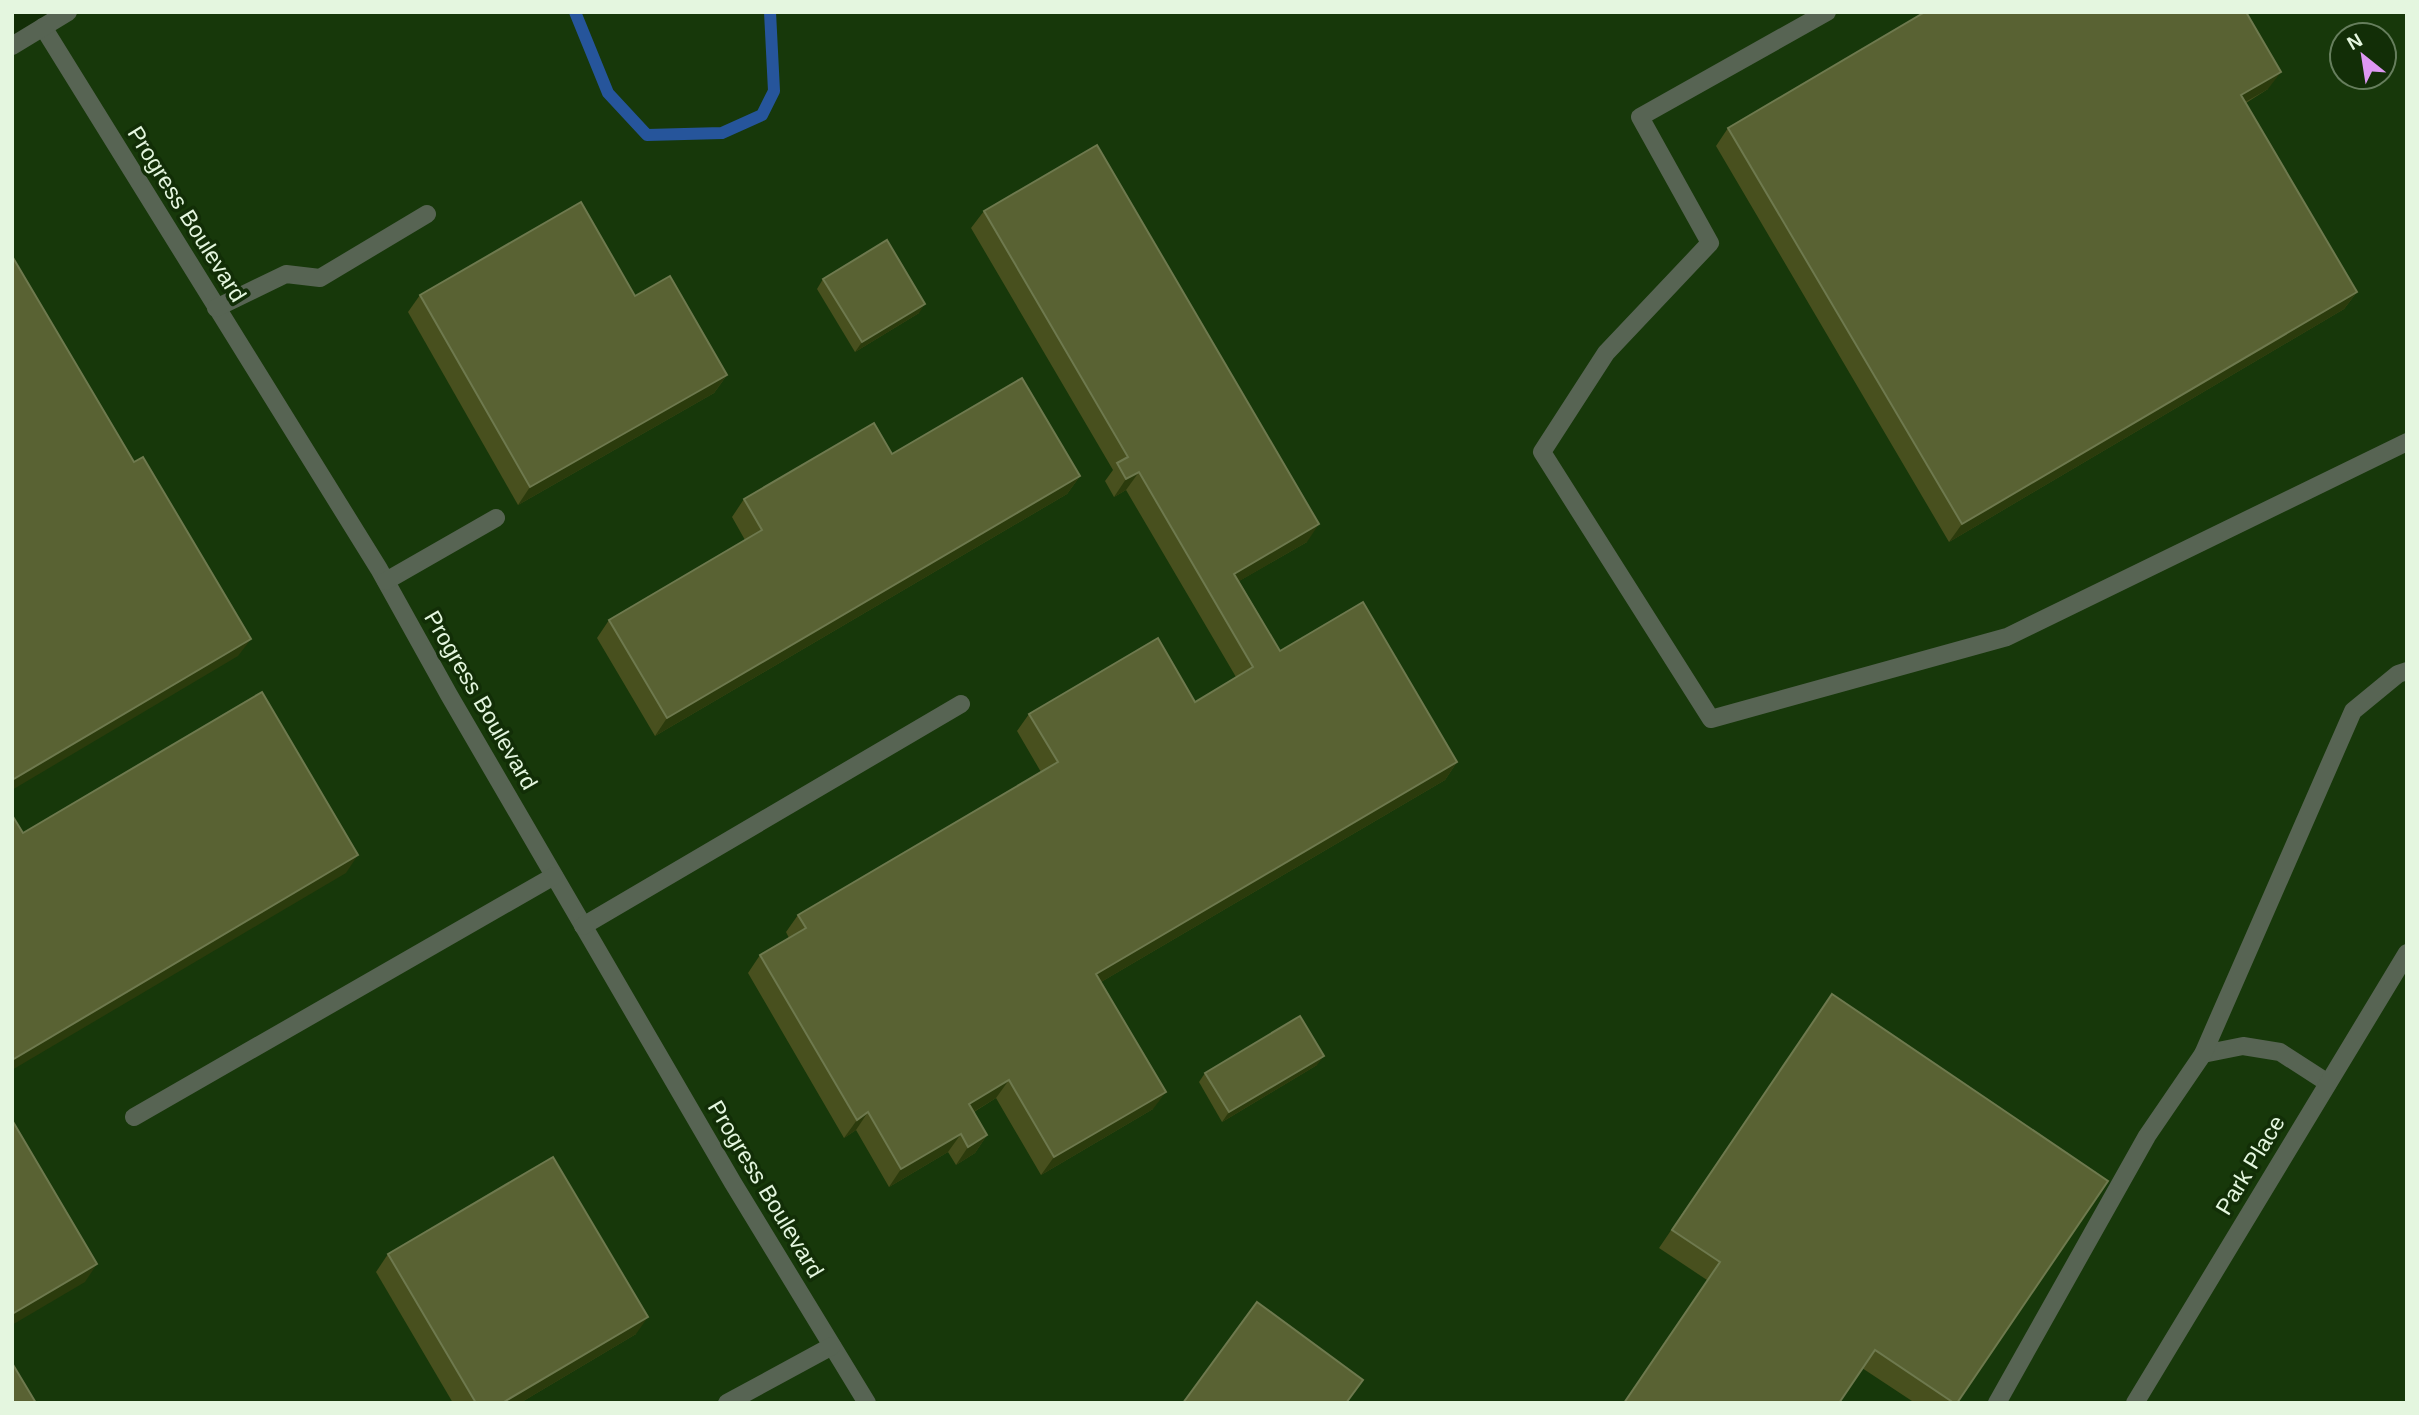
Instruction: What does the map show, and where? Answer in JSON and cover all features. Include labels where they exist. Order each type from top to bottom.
[{"type":"street","points":[[12,46],[68,12]]},
{"type":"street","points":[[1827,12],[1640,117],[1710,243],[1606,353],[1542,452],[1711,719],[2007,637],[2407,442]]},
{"type":"street","name":"Progress Boulevard","points":[[43,27],[386,581],[449,695],[733,1183],[867,1403]]},
{"type":"street","points":[[216,308],[286,274],[320,278],[426,214]]},
{"type":"street","points":[[386,581],[496,518]]},
{"type":"street","points":[[1997,1403],[2147,1136],[2203,1054],[2353,711],[2398,674],[2407,671]]},
{"type":"street","points":[[583,926],[961,704]]},
{"type":"street","points":[[134,1117],[554,876]]},
{"type":"street","name":"Park Place","points":[[2136,1403],[2407,953]]},
{"type":"street","points":[[2203,1054],[2244,1046],[2280,1052],[2328,1083]]},
{"type":"street","points":[[727,1403],[832,1346]]},
{"type":"shaded area","points":[[68,12],[2407,12],[2407,1403],[12,1403],[12,46]]},
{"type":"building","points":[[1925,12],[2246,12],[2281,72],[2241,95],[2357,292],[1962,524],[1728,128]]},
{"type":"building","points":[[1097,145],[1319,524],[1234,574],[1280,651],[1363,602],[1457,762],[1096,974],[1166,1092],[1054,1157],[1009,1080],[969,1104],[987,1135],[968,1147],[961,1134],[901,1169],[868,1112],[857,1120],[760,955],[806,928],[798,915],[1058,762],[1029,714],[1158,638],[1195,702],[1253,667],[1139,472],[1126,479],[1117,463],[1128,457],[984,211]]},
{"type":"building","points":[[581,202],[635,296],[670,276],[727,375],[530,487],[420,295]]},
{"type":"building","points":[[887,240],[925,304],[862,342],[823,279]]},
{"type":"building","points":[[12,256],[134,462],[143,457],[251,639],[12,780]]},
{"type":"building","points":[[1022,378],[1080,476],[667,718],[609,620],[762,530],[744,499],[874,423],[892,454]]},
{"type":"building","points":[[262,692],[358,855],[12,1060],[12,815],[23,833]]},
{"type":"building","points":[[1832,994],[2108,1181],[1957,1403],[1875,1350],[1839,1403],[1624,1403],[1720,1262],[1672,1230]]},
{"type":"building","points":[[1300,1016],[1324,1056],[1229,1112],[1205,1073]]},
{"type":"building","points":[[12,1120],[97,1264],[12,1314]]},
{"type":"building","points":[[553,1157],[648,1317],[502,1403],[476,1403],[388,1254]]},
{"type":"building","points":[[1257,1302],[1363,1380],[1346,1403],[1183,1403]]},
{"type":"building","points":[[12,1363],[36,1403],[12,1403]]},
{"type":"waterway","points":[[575,12],[608,93],[647,135],[722,133],[762,115],[774,91],[770,12]]}]
